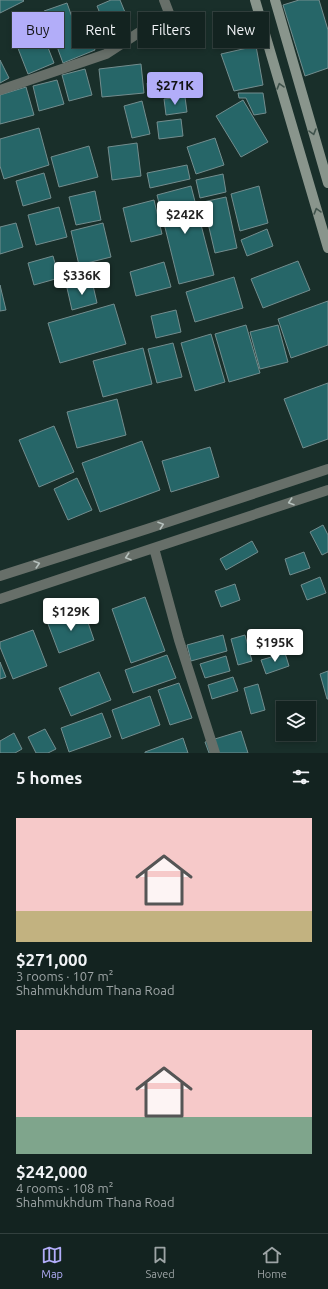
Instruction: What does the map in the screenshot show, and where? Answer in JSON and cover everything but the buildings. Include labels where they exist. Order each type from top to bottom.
[{"type":"main road","points":[[255,0],[328,248]]},
{"type":"main road","points":[[275,0],[328,183]]},
{"type":"street","points":[[0,90],[106,54],[169,13],[164,0]]},
{"type":"street","points":[[0,576],[147,530],[328,469]]},
{"type":"street","points":[[0,599],[328,490]]},
{"type":"street","points":[[154,548],[180,640],[215,753]]}]
